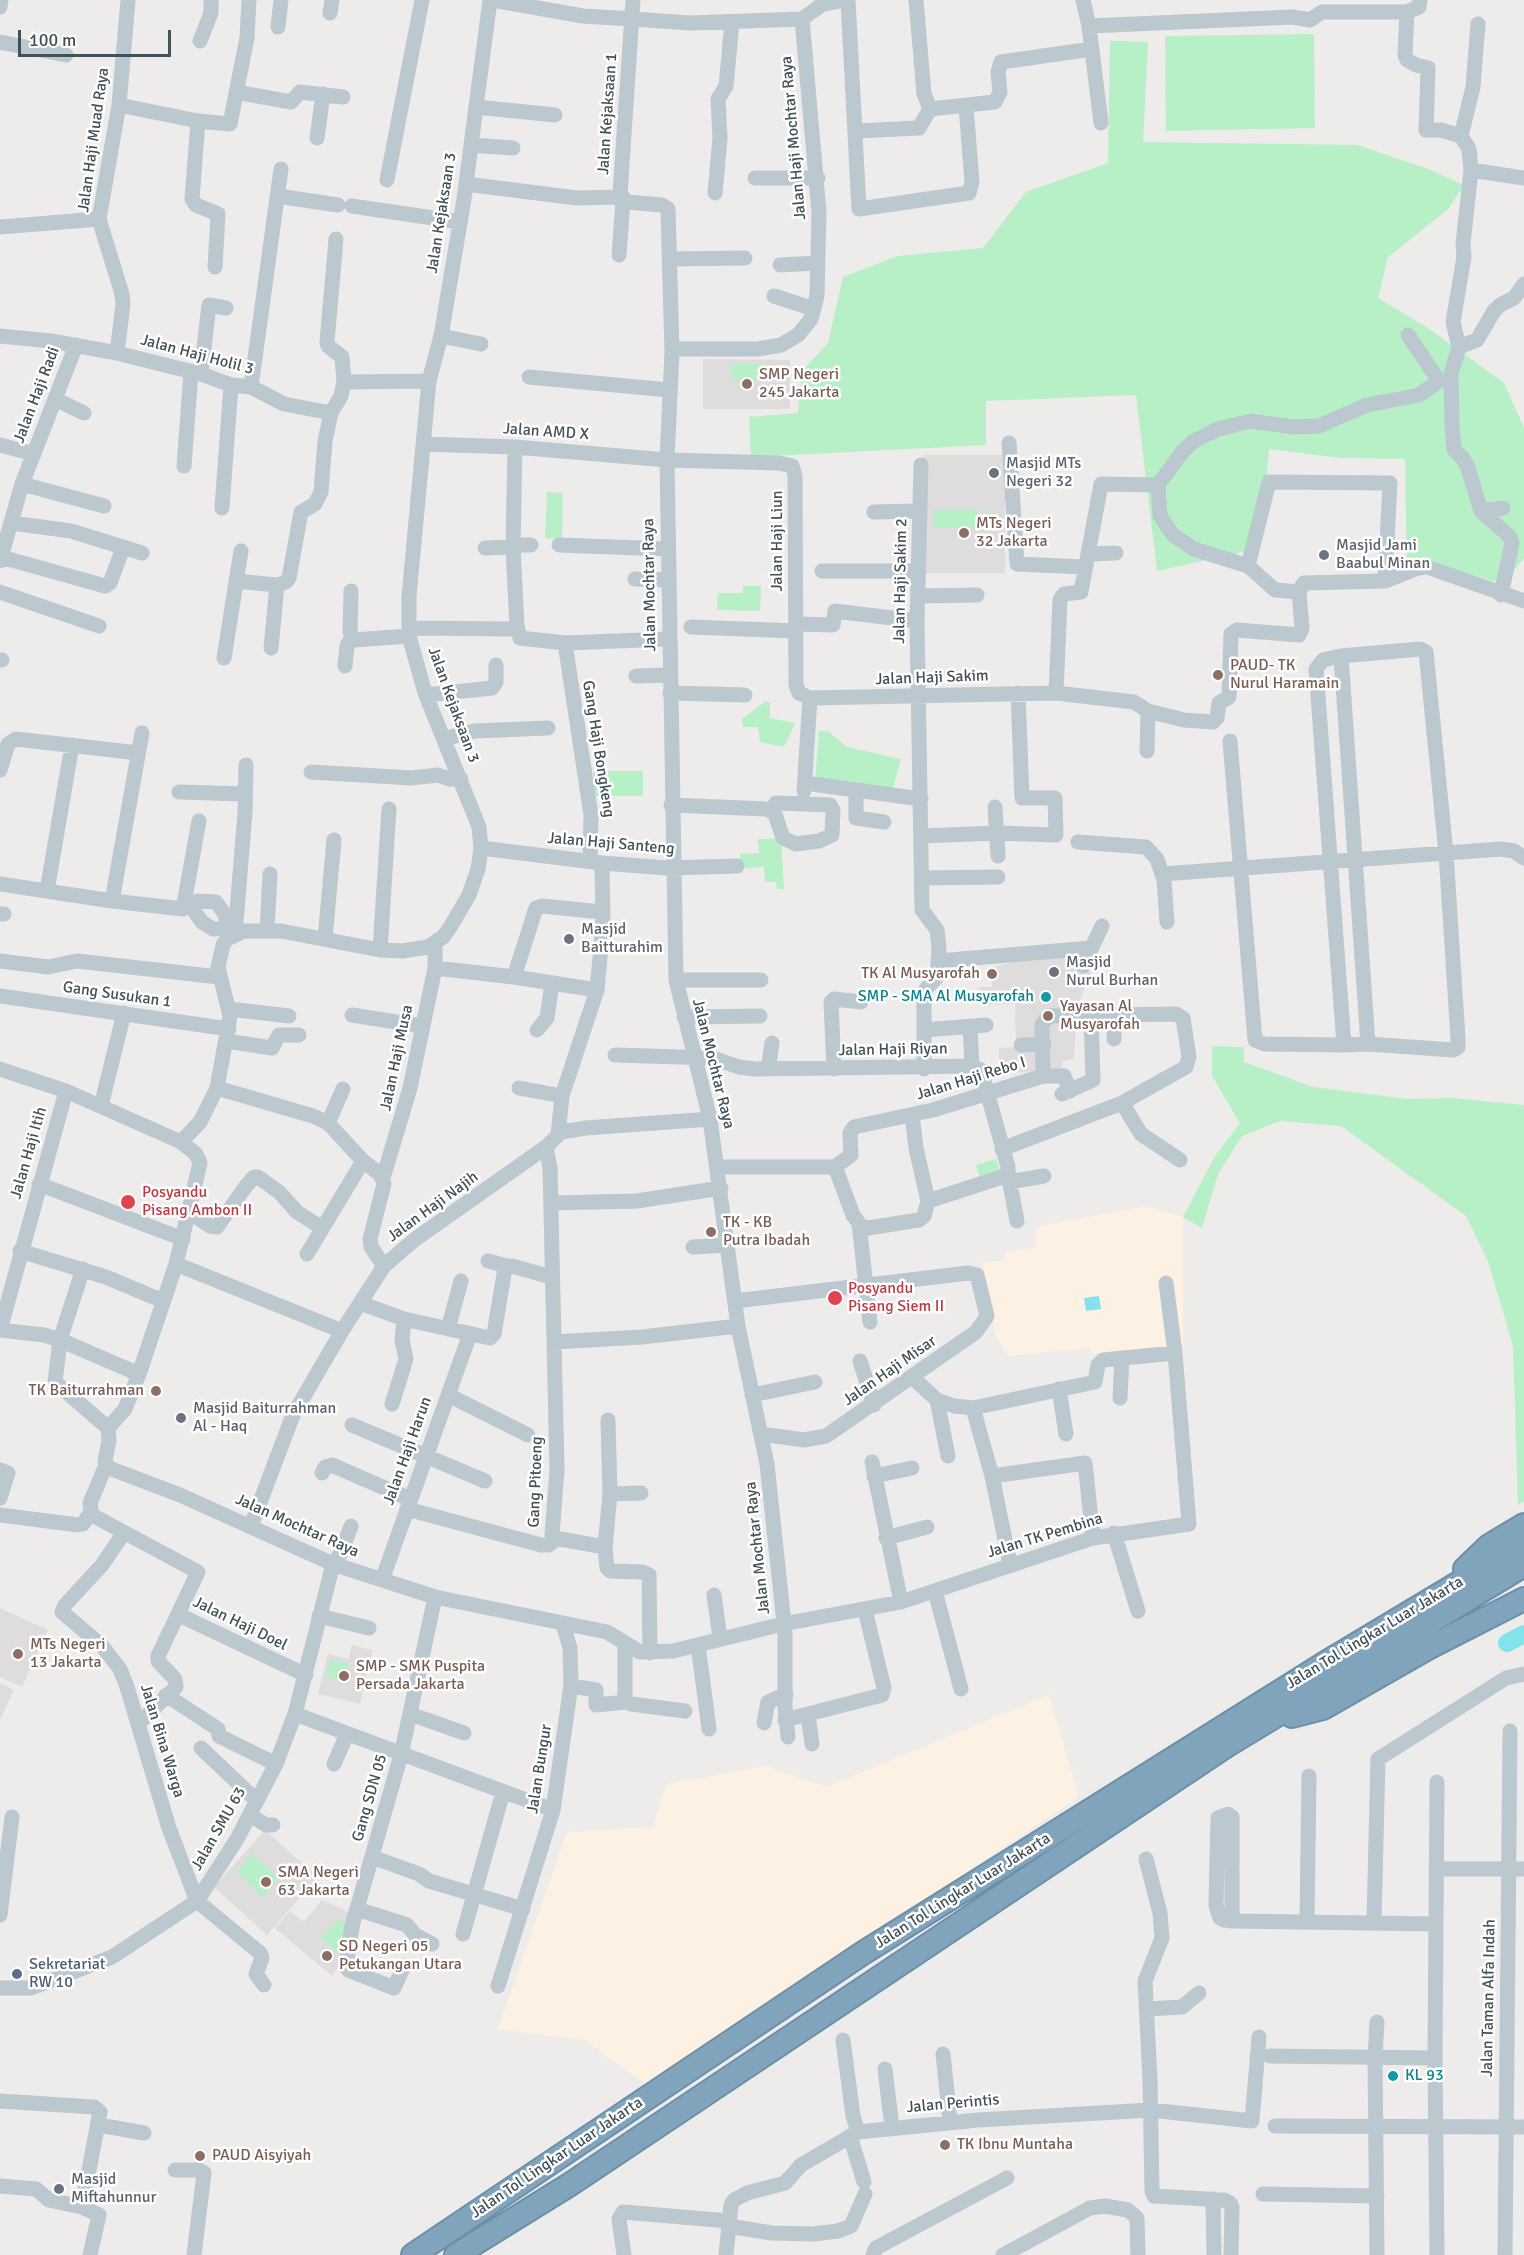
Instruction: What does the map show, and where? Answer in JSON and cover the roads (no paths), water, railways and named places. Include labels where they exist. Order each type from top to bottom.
[{"type":"highway","points":[[1438,1595],[1489,1546],[1524,1525]]},
{"type":"highway","name":"Jalan Tol Lingkar Luar Jakarta","points":[[413,2255],[863,1953],[1288,1685],[1524,1544]]},
{"type":"highway","name":"Jalan Tol Lingkar Luar Jakarta","points":[[456,2255],[568,2186],[1226,1746],[1524,1565]]},
{"type":"highway","points":[[1226,1746],[1255,1741],[1419,1637],[1524,1581]]},
{"type":"highway","points":[[1292,1716],[1323,1708],[1428,1648],[1524,1599]]},
{"type":"street","points":[[0,7],[1,0]]},
{"type":"street","name":"Jalan Haji Muad Raya","points":[[117,353],[123,304],[122,294],[99,219],[119,105],[128,0]]},
{"type":"street","points":[[200,41],[211,13],[211,0]]},
{"type":"street","points":[[119,105],[198,121],[230,124],[247,38],[249,0]]},
{"type":"street","points":[[278,27],[281,0]]},
{"type":"street","points":[[387,180],[422,0]]},
{"type":"street","points":[[492,0],[583,16],[732,21],[808,9],[846,0],[858,208],[862,210],[971,191],[966,106]]},
{"type":"street","name":"Jalan Kejaksaan 3","points":[[435,944],[449,929],[469,895],[481,848],[479,827],[426,695],[409,632],[409,596],[429,381],[441,336],[460,222],[492,0]]},
{"type":"street","name":"Jalan Kejaksaan 1","points":[[619,255],[633,0]]},
{"type":"street","points":[[916,0],[924,94],[930,109]]},
{"type":"street","points":[[1083,0],[1089,26],[1101,123]]},
{"type":"street","points":[[1089,26],[1293,17],[1310,20],[1322,12],[1380,6],[1407,12],[1419,7],[1420,0]]},
{"type":"street","name":"Jalan Haji Mochtar Raya","points":[[672,352],[677,349],[758,349],[782,345],[798,335],[811,319],[818,263],[818,178],[808,9]]},
{"type":"street","points":[[1407,12],[1405,57],[1416,65],[1426,67],[1428,72],[1425,130],[1441,130],[1461,136],[1469,149],[1471,170],[1463,244],[1464,257],[1453,322],[1459,347],[1445,378],[1454,450],[1467,465],[1481,511],[1510,537],[1512,543],[1501,595]]},
{"type":"street","points":[[715,193],[720,138],[718,99],[726,86],[732,21]]},
{"type":"street","points":[[1461,136],[1473,87],[1478,24]]},
{"type":"street","points":[[0,42],[66,56]]},
{"type":"street","points":[[930,109],[997,101],[1000,92],[998,72],[1001,62],[1092,49]]},
{"type":"street","points":[[236,92],[291,102],[294,101],[298,92],[343,97]]},
{"type":"street","points":[[317,138],[323,94]]},
{"type":"street","points":[[476,107],[555,115]]},
{"type":"street","points":[[855,131],[919,128],[930,109]]},
{"type":"street","points":[[198,121],[192,199],[195,205],[218,214],[215,267]]},
{"type":"street","points":[[471,145],[513,148]]},
{"type":"street","points":[[251,387],[281,169]]},
{"type":"street","points":[[1471,170],[1524,178]]},
{"type":"street","points":[[755,178],[818,178]]},
{"type":"street","points":[[466,184],[577,198],[622,199],[662,205],[668,209],[672,352],[667,460]]},
{"type":"street","points":[[277,196],[460,222]]},
{"type":"street","points":[[0,227],[99,219]]},
{"type":"street","points":[[236,581],[277,585],[286,582],[289,578],[301,512],[319,498],[331,413],[341,396],[344,382],[342,357],[328,346],[327,342],[336,240]]},
{"type":"street","points":[[670,259],[745,258]]},
{"type":"street","points":[[780,265],[818,263]]},
{"type":"street","points":[[1459,347],[1477,340],[1494,311],[1514,298],[1524,284]]},
{"type":"street","points":[[774,296],[814,309]]},
{"type":"street","points":[[184,466],[196,372],[209,305],[226,308]]},
{"type":"street","points":[[1408,335],[1445,378]]},
{"type":"street","name":"Jalan Haji Holil 3","points":[[0,336],[76,345],[117,353],[196,372],[231,385],[251,387],[284,404],[331,413]]},
{"type":"street","points":[[441,336],[481,344]]},
{"type":"street","name":"Jalan Haji Radi","points":[[1,559],[22,484],[76,345]]},
{"type":"street","points":[[529,377],[669,390]]},
{"type":"street","points":[[1445,378],[1419,395],[1367,405],[1318,426],[1293,428],[1251,421],[1218,429],[1194,441],[1183,451],[1158,485],[1160,516],[1173,536],[1194,549],[1248,566],[1275,590],[1299,592],[1304,583],[1384,581],[1418,568],[1427,567],[1501,595],[1524,601]]},
{"type":"street","points":[[344,382],[429,381]]},
{"type":"street","points":[[222,508],[231,385]]},
{"type":"street","points":[[55,399],[84,413]]},
{"type":"street","points":[[1009,443],[1017,564],[1087,561],[1116,553]]},
{"type":"street","name":"Jalan AMD X","points":[[423,444],[515,447],[667,460]]},
{"type":"street","points":[[0,445],[34,454]]},
{"type":"street","points":[[515,447],[513,546],[517,627],[520,638],[527,641],[565,643],[668,639]]},
{"type":"street","name":"Jalan Mochtar Raya","points":[[106,1465],[251,1526],[333,1564],[435,1597],[607,1632],[625,1647],[640,1652],[650,1653],[698,1646],[720,1638],[783,1624],[767,1464],[738,1326],[718,1167],[710,1119],[676,980],[668,639],[667,460]]},
{"type":"street","name":"Jalan Haji Liun","points":[[667,460],[779,463],[792,466],[795,475],[796,685],[799,693],[810,698]]},
{"type":"street","name":"Jalan Haji Sakim 2","points":[[921,465],[918,621],[922,910],[937,930],[938,962]]},
{"type":"street","points":[[1248,566],[1269,482],[1390,483],[1384,581]]},
{"type":"street","points":[[22,484],[104,506]]},
{"type":"street","points":[[1056,693],[1060,600],[1064,594],[1081,592],[1101,484],[1158,485]]},
{"type":"street","points":[[1481,511],[1503,508]]},
{"type":"street","points":[[874,512],[920,511]]},
{"type":"street","points":[[12,524],[71,531],[142,553]]},
{"type":"street","points":[[484,548],[531,545]]},
{"type":"street","points":[[559,545],[667,549]]},
{"type":"street","points":[[1,559],[103,586],[110,583],[123,548]]},
{"type":"street","points":[[224,658],[241,551]]},
{"type":"street","points":[[822,571],[919,572]]},
{"type":"street","points":[[635,579],[667,580]]},
{"type":"street","points":[[271,648],[277,585]]},
{"type":"street","points":[[345,666],[347,646],[352,637],[351,591]]},
{"type":"street","points":[[0,592],[99,626]]},
{"type":"street","name":"Jalan Haji Sakim","points":[[810,698],[919,698],[1056,693],[1134,702],[1148,711],[1184,720],[1216,721],[1219,704],[1229,697],[1231,634],[1237,630],[1299,635],[1302,628],[1299,592]]},
{"type":"street","points":[[918,596],[976,595]]},
{"type":"street","points":[[691,627],[796,628],[833,625],[835,611],[918,621]]},
{"type":"street","points":[[352,637],[357,641],[409,632],[517,627]]},
{"type":"street","name":"Gang Haji Bongkeng","points":[[558,1135],[562,1096],[597,990],[602,957],[602,912],[591,815],[565,643]]},
{"type":"street","points":[[1230,741],[1256,1040],[1264,1044],[1344,1045],[1368,1044],[1453,1050],[1458,1047],[1446,853],[1426,652],[1420,650],[1341,656],[1323,660],[1316,669],[1344,1045]]},
{"type":"street","points":[[1341,656],[1358,859],[1368,1044]]},
{"type":"street","points":[[426,695],[492,688],[496,682],[496,665]]},
{"type":"street","points":[[636,676],[670,675]]},
{"type":"street","points":[[670,693],[745,695]]},
{"type":"street","points":[[921,836],[997,833],[1056,835],[1055,798],[1022,798],[1018,693]]},
{"type":"street","points":[[804,803],[810,698]]},
{"type":"street","points":[[1147,751],[1148,711]]},
{"type":"street","points":[[444,739],[474,731],[548,728]]},
{"type":"street","points":[[112,901],[142,733]]},
{"type":"street","points":[[0,770],[7,747],[12,740],[138,753]]},
{"type":"street","points":[[47,891],[72,745]]},
{"type":"street","points":[[186,1146],[217,1088],[227,1035],[229,1009],[219,977],[219,957],[230,933],[246,765]]},
{"type":"street","points":[[311,772],[411,778],[438,775],[449,779],[461,779]]},
{"type":"street","points":[[805,783],[921,799]]},
{"type":"street","points":[[856,791],[856,818],[884,822]]},
{"type":"street","points":[[179,792],[245,794]]},
{"type":"street","points":[[672,805],[771,810],[775,814],[779,833],[791,843],[827,839],[833,832],[832,807],[804,803],[776,803],[771,810]]},
{"type":"street","points":[[995,807],[998,856]]},
{"type":"street","points":[[380,950],[389,809]]},
{"type":"street","points":[[186,907],[199,821]]},
{"type":"street","points":[[325,939],[334,840]]},
{"type":"street","points":[[1078,842],[1146,847],[1157,859],[1162,873],[1167,922]]},
{"type":"street","name":"Jalan Haji Santeng","points":[[481,848],[673,869],[737,866]]},
{"type":"street","points":[[1162,873],[1501,849],[1514,851],[1524,858]]},
{"type":"street","points":[[267,931],[270,874]]},
{"type":"street","points":[[922,878],[998,877]]},
{"type":"street","points":[[0,884],[112,901],[186,907],[198,901],[216,902],[226,916],[230,933]]},
{"type":"street","points":[[514,976],[536,908],[542,906],[602,912]]},
{"type":"street","points":[[186,907],[202,922],[230,933],[281,931],[380,950],[402,951],[435,944]]},
{"type":"street","points":[[1083,966],[1102,926]]},
{"type":"street","name":"Jalan Haji Musa","points":[[384,1266],[372,1247],[370,1239],[383,1178],[404,1117],[435,968],[435,944]]},
{"type":"street","points":[[924,1069],[925,993],[937,977],[938,962],[1091,948]]},
{"type":"street","points":[[0,961],[48,967],[77,961],[219,977]]},
{"type":"street","points":[[435,968],[514,976],[597,990]]},
{"type":"street","points":[[676,980],[761,980]]},
{"type":"street","points":[[537,1030],[547,1018],[552,983]]},
{"type":"street","name":"Gang Susukan 1","points":[[0,996],[124,1014],[227,1035],[272,1048],[279,1035],[299,1035]]},
{"type":"street","points":[[834,1069],[831,1002],[834,999],[861,1002]]},
{"type":"street","points":[[229,1009],[289,1016]]},
{"type":"street","points":[[101,1106],[124,1014]]},
{"type":"street","points":[[1002,1149],[1122,1103],[1186,1067],[1189,1057],[1183,1018],[1176,1014],[1091,1014],[1093,1080],[1066,1092],[1064,1076],[1043,1076]]},
{"type":"street","name":"Jalan Haji Rebo I","points":[[835,1167],[851,1155],[852,1128],[912,1115],[1043,1076],[1042,1024],[1046,1017],[1091,1014]]},
{"type":"street","points":[[1114,1014],[1114,1040]]},
{"type":"street","points":[[352,1015],[422,1026]]},
{"type":"street","points":[[684,1017],[760,1016]]},
{"type":"street","points":[[924,1030],[978,1026],[972,1066],[981,1070],[1002,1149],[1017,1221]]},
{"type":"street","points":[[768,1069],[772,1043]]},
{"type":"street","points":[[1021,1045],[1044,1044]]},
{"type":"street","name":"Jalan Haji Riyan","points":[[615,1055],[721,1059],[749,1069],[924,1069],[972,1066]]},
{"type":"street","points":[[0,1069],[66,1091],[101,1106],[186,1146],[199,1159],[201,1169],[183,1239],[139,1374],[125,1409],[108,1428]]},
{"type":"street","points":[[217,1088],[314,1116],[328,1123],[363,1161],[383,1178]]},
{"type":"street","points":[[519,1088],[562,1096]]},
{"type":"street","points":[[328,1123],[343,1089]]},
{"type":"street","name":"Jalan Haji Itih","points":[[0,1330],[66,1091]]},
{"type":"street","points":[[1122,1103],[1141,1134],[1180,1160]]},
{"type":"street","points":[[718,1167],[835,1167],[852,1215],[859,1224],[868,1228],[919,1220],[924,1216],[928,1201],[916,1148],[912,1115]]},
{"type":"street","points":[[558,1135],[586,1128],[710,1119]]},
{"type":"street","name":"Jalan Haji Najih","points":[[251,1526],[293,1415],[342,1331],[384,1266],[414,1240],[546,1147],[558,1135]]},
{"type":"street","name":"Gang Pitoeng","points":[[546,1147],[550,1168],[557,1470],[552,1535],[556,1539],[605,1547]]},
{"type":"street","points":[[306,1254],[363,1161]]},
{"type":"street","points":[[928,1201],[1006,1177],[1044,1176]]},
{"type":"street","points":[[190,1213],[210,1226],[217,1227],[246,1186],[254,1178],[258,1178],[279,1192],[297,1212],[322,1228]]},
{"type":"street","points":[[39,1184],[183,1239]]},
{"type":"street","points":[[550,1203],[637,1201],[721,1188]]},
{"type":"street","points":[[859,1224],[864,1286],[870,1322]]},
{"type":"street","points":[[693,1247],[728,1245]]},
{"type":"street","points":[[20,1251],[83,1269],[163,1301]]},
{"type":"street","points":[[488,1261],[551,1277]]},
{"type":"street","points":[[176,1264],[342,1331]]},
{"type":"street","points":[[360,1303],[404,1319],[490,1338],[493,1335],[507,1266]]},
{"type":"street","points":[[0,1515],[78,1525],[83,1524],[90,1513],[90,1503],[106,1465],[110,1440],[108,1428],[56,1382],[60,1340],[83,1269]]},
{"type":"street","name":"Jalan Haji Misar","points":[[761,1434],[804,1440],[826,1436],[913,1378],[983,1325],[987,1316],[976,1275],[958,1273],[864,1286]]},
{"type":"street","points":[[448,1329],[461,1281]]},
{"type":"street","name":"Jalan TK Pembina","points":[[783,1624],[901,1602],[1093,1538],[1114,1533],[1190,1524],[1175,1353],[1166,1283]]},
{"type":"street","points":[[735,1301],[864,1286]]},
{"type":"street","points":[[392,1404],[406,1359],[402,1340],[404,1319]]},
{"type":"street","points":[[554,1342],[642,1337],[738,1326]]},
{"type":"street","points":[[0,1330],[44,1335],[60,1340],[139,1374]]},
{"type":"street","name":"Jalan Haji Harun","points":[[382,1581],[470,1334]]},
{"type":"street","points":[[913,1378],[937,1400],[954,1406],[973,1408],[1095,1382],[1100,1362],[1175,1353]]},
{"type":"street","points":[[1120,1398],[1122,1358]]},
{"type":"street","points":[[860,1361],[874,1405]]},
{"type":"street","points":[[752,1395],[815,1382]]},
{"type":"street","points":[[1059,1389],[1066,1434]]},
{"type":"street","points":[[448,1395],[528,1436]]},
{"type":"street","points":[[937,1400],[948,1456]]},
{"type":"street","points":[[973,1408],[992,1476],[1010,1564]]},
{"type":"street","points":[[608,1420],[610,1494],[605,1547],[608,1570],[642,1572],[649,1575],[650,1653]]},
{"type":"street","points":[[352,1425],[485,1480]]},
{"type":"street","points":[[992,1476],[1085,1463],[1093,1538]]},
{"type":"street","points":[[322,1473],[325,1467],[332,1465],[408,1504],[541,1545],[549,1545],[556,1539]]},
{"type":"street","points":[[901,1602],[873,1469],[912,1468]]},
{"type":"street","points":[[0,1470],[8,1473],[0,1498]]},
{"type":"street","points":[[610,1494],[641,1493]]},
{"type":"street","name":"Jalan Haji Doel","points":[[90,1513],[123,1534],[197,1571],[179,1615],[306,1675]]},
{"type":"street","name":"Jalan SMU 63","points":[[0,1988],[31,1988],[112,1957],[196,1901],[224,1861],[276,1764],[295,1714],[333,1564],[341,1553],[351,1526]]},
{"type":"street","points":[[886,1538],[927,1527]]},
{"type":"street","points":[[1114,1533],[1138,1611]]},
{"type":"street","name":"Jalan Bina Warga","points":[[123,1534],[102,1565],[64,1605],[62,1612],[111,1657],[127,1686],[169,1828],[196,1901]]},
{"type":"street","points":[[935,1592],[961,1689]]},
{"type":"street","points":[[714,1595],[720,1638]]},
{"type":"street","name":"Gang SDN 05","points":[[404,1966],[394,1988],[346,1968],[352,1926],[400,1755],[435,1597]]},
{"type":"street","points":[[785,1720],[884,1692],[865,1610]]},
{"type":"street","points":[[138,1724],[176,1687],[176,1682],[158,1661],[158,1656],[179,1615]]},
{"type":"street","points":[[319,1616],[369,1628]]},
{"type":"street","name":"Jalan Bungur","points":[[498,1986],[553,1810],[571,1686],[570,1648],[564,1624]]},
{"type":"street","points":[[783,1624],[785,1720],[788,1737]]},
{"type":"street","points":[[698,1646],[709,1729]]},
{"type":"street","points":[[625,1647],[624,1692],[627,1702]]},
{"type":"street","points":[[1374,1923],[1378,1759],[1506,1678],[1524,1674]]},
{"type":"street","points":[[571,1686],[596,1690],[596,1705],[627,1702],[685,1711]]},
{"type":"street","points":[[764,1723],[768,1702],[786,1694]]},
{"type":"street","points":[[166,1695],[218,1729],[219,1736],[276,1764]]},
{"type":"street","points":[[295,1714],[400,1755],[553,1810]]},
{"type":"street","points":[[410,1714],[464,1733]]},
{"type":"street","points":[[808,1714],[812,1744]]},
{"type":"street","name":"Jalan Taman Alfa Indah","points":[[1505,2255],[1504,2128],[1517,1868],[1510,1731]]},
{"type":"street","points":[[334,1764],[346,1734]]},
{"type":"street","points":[[201,1748],[257,1801]]},
{"type":"street","points":[[1307,1922],[1309,1776]]},
{"type":"street","points":[[1437,1782],[1435,2058],[1437,2255]]},
{"type":"street","points":[[463,1934],[503,1792]]},
{"type":"street","points":[[1232,1921],[1232,1817],[1228,1814],[1218,1818],[1216,1905],[1220,1917],[1232,1921],[1436,1924]]},
{"type":"street","points":[[250,1815],[266,1826],[273,1825]]},
{"type":"street","points":[[0,1905],[3,1853],[12,1817]]},
{"type":"street","points":[[372,1857],[419,1874],[429,1881],[523,1909]]},
{"type":"street","points":[[1146,1859],[1160,1913],[1162,1938],[1146,1972],[1154,2196],[1224,2200],[1231,2204],[1231,2255]]},
{"type":"street","points":[[1436,1869],[1517,1868]]},
{"type":"street","points":[[196,1901],[260,1953],[262,1958],[256,1974],[264,1985]]},
{"type":"street","points":[[357,1909],[407,1925],[417,1937],[432,1944]]},
{"type":"street","points":[[1147,2009],[1182,2007],[1199,1993]]},
{"type":"street","points":[[1377,2022],[1375,2058],[1377,2255]]},
{"type":"street","name":"Jalan Perintis","points":[[726,2255],[731,2205],[738,2196],[785,2183],[801,2165],[854,2134],[950,2122],[1151,2110],[1252,2121],[1259,2037]]},
{"type":"street","points":[[624,2255],[619,2219],[623,2212],[729,2224],[772,2233],[813,2234],[838,2231],[851,2226],[865,2188],[854,2134],[843,2040]]},
{"type":"street","points":[[944,2054],[950,2122]]},
{"type":"street","points":[[1270,2056],[1435,2058]]},
{"type":"street","points":[[885,2069],[892,2128]]},
{"type":"street","points":[[0,2101],[94,2107],[99,2118],[82,2207]]},
{"type":"street","points":[[99,2118],[144,2133]]},
{"type":"street","points":[[1275,2126],[1524,2127]]},
{"type":"street","points":[[175,2170],[199,2170],[204,2173],[194,2255]]},
{"type":"street","points":[[873,2255],[876,2248],[1007,2178]]},
{"type":"street","points":[[0,2187],[36,2189],[49,2200],[82,2207],[99,2215],[90,2255]]},
{"type":"street","points":[[1263,2194],[1377,2196]]},
{"type":"street","points":[[1213,2199],[1214,2255]]},
{"type":"street","points":[[1003,2255],[1090,2208],[1105,2206],[1128,2210],[1137,2218],[1138,2255]]},
{"type":"water","points":[[1099,1296],[1101,1309],[1086,1311],[1084,1298]]},
{"type":"waterway","points":[[1507,1643],[1524,1634]]},
{"type":"place","name":"SMP Negeri 245 Jakarta","points":[[747,384]]},
{"type":"place","name":"Masjid MTs Negeri 32","points":[[994,473]]},
{"type":"place","name":"MTs Negeri 32 Jakarta","points":[[964,533]]},
{"type":"place","name":"Masjid Jami Baabul Minan","points":[[1324,555]]},
{"type":"place","name":"PAUD- TK Nurul Haramain","points":[[1218,675]]},
{"type":"place","name":"Masjid Baitturahim","points":[[569,939]]},
{"type":"place","name":"Masjid Nurul Burhan","points":[[1054,972]]},
{"type":"place","name":"TK Al Musyarofah","points":[[992,974]]},
{"type":"place","name":"SMP - SMA Al Musyarofah","points":[[1046,997]]},
{"type":"place","name":"Yayasan Al Musyarofah","points":[[1048,1016]]},
{"type":"place","name":"Posyandu Pisang Ambon II","points":[[128,1202]]},
{"type":"place","name":"TK - KB Putra Ibadah","points":[[711,1232]]},
{"type":"place","name":"Posyandu Pisang Siem II","points":[[835,1298]]},
{"type":"place","name":"TK Baiturrahman","points":[[156,1391]]},
{"type":"place","name":"Masjid Baiturrahman Al - Haq","points":[[181,1418]]},
{"type":"place","name":"MTs Negeri 13 Jakarta","points":[[18,1654]]},
{"type":"place","name":"SMP - SMK Puspita Persada Jakarta","points":[[344,1676]]},
{"type":"place","name":"SMA Negeri 63 Jakarta","points":[[266,1882]]},
{"type":"place","name":"SD Negeri 05 Petukangan Utara","points":[[327,1956]]},
{"type":"place","name":"Sekretariat RW 10","points":[[17,1974]]},
{"type":"place","name":"KL 93","points":[[1393,2076]]},
{"type":"place","name":"TK Ibnu Muntaha","points":[[945,2145]]},
{"type":"place","name":"PAUD Aisyiyah","points":[[200,2156]]},
{"type":"place","name":"Masjid Miftahunnur","points":[[59,2189]]}]
